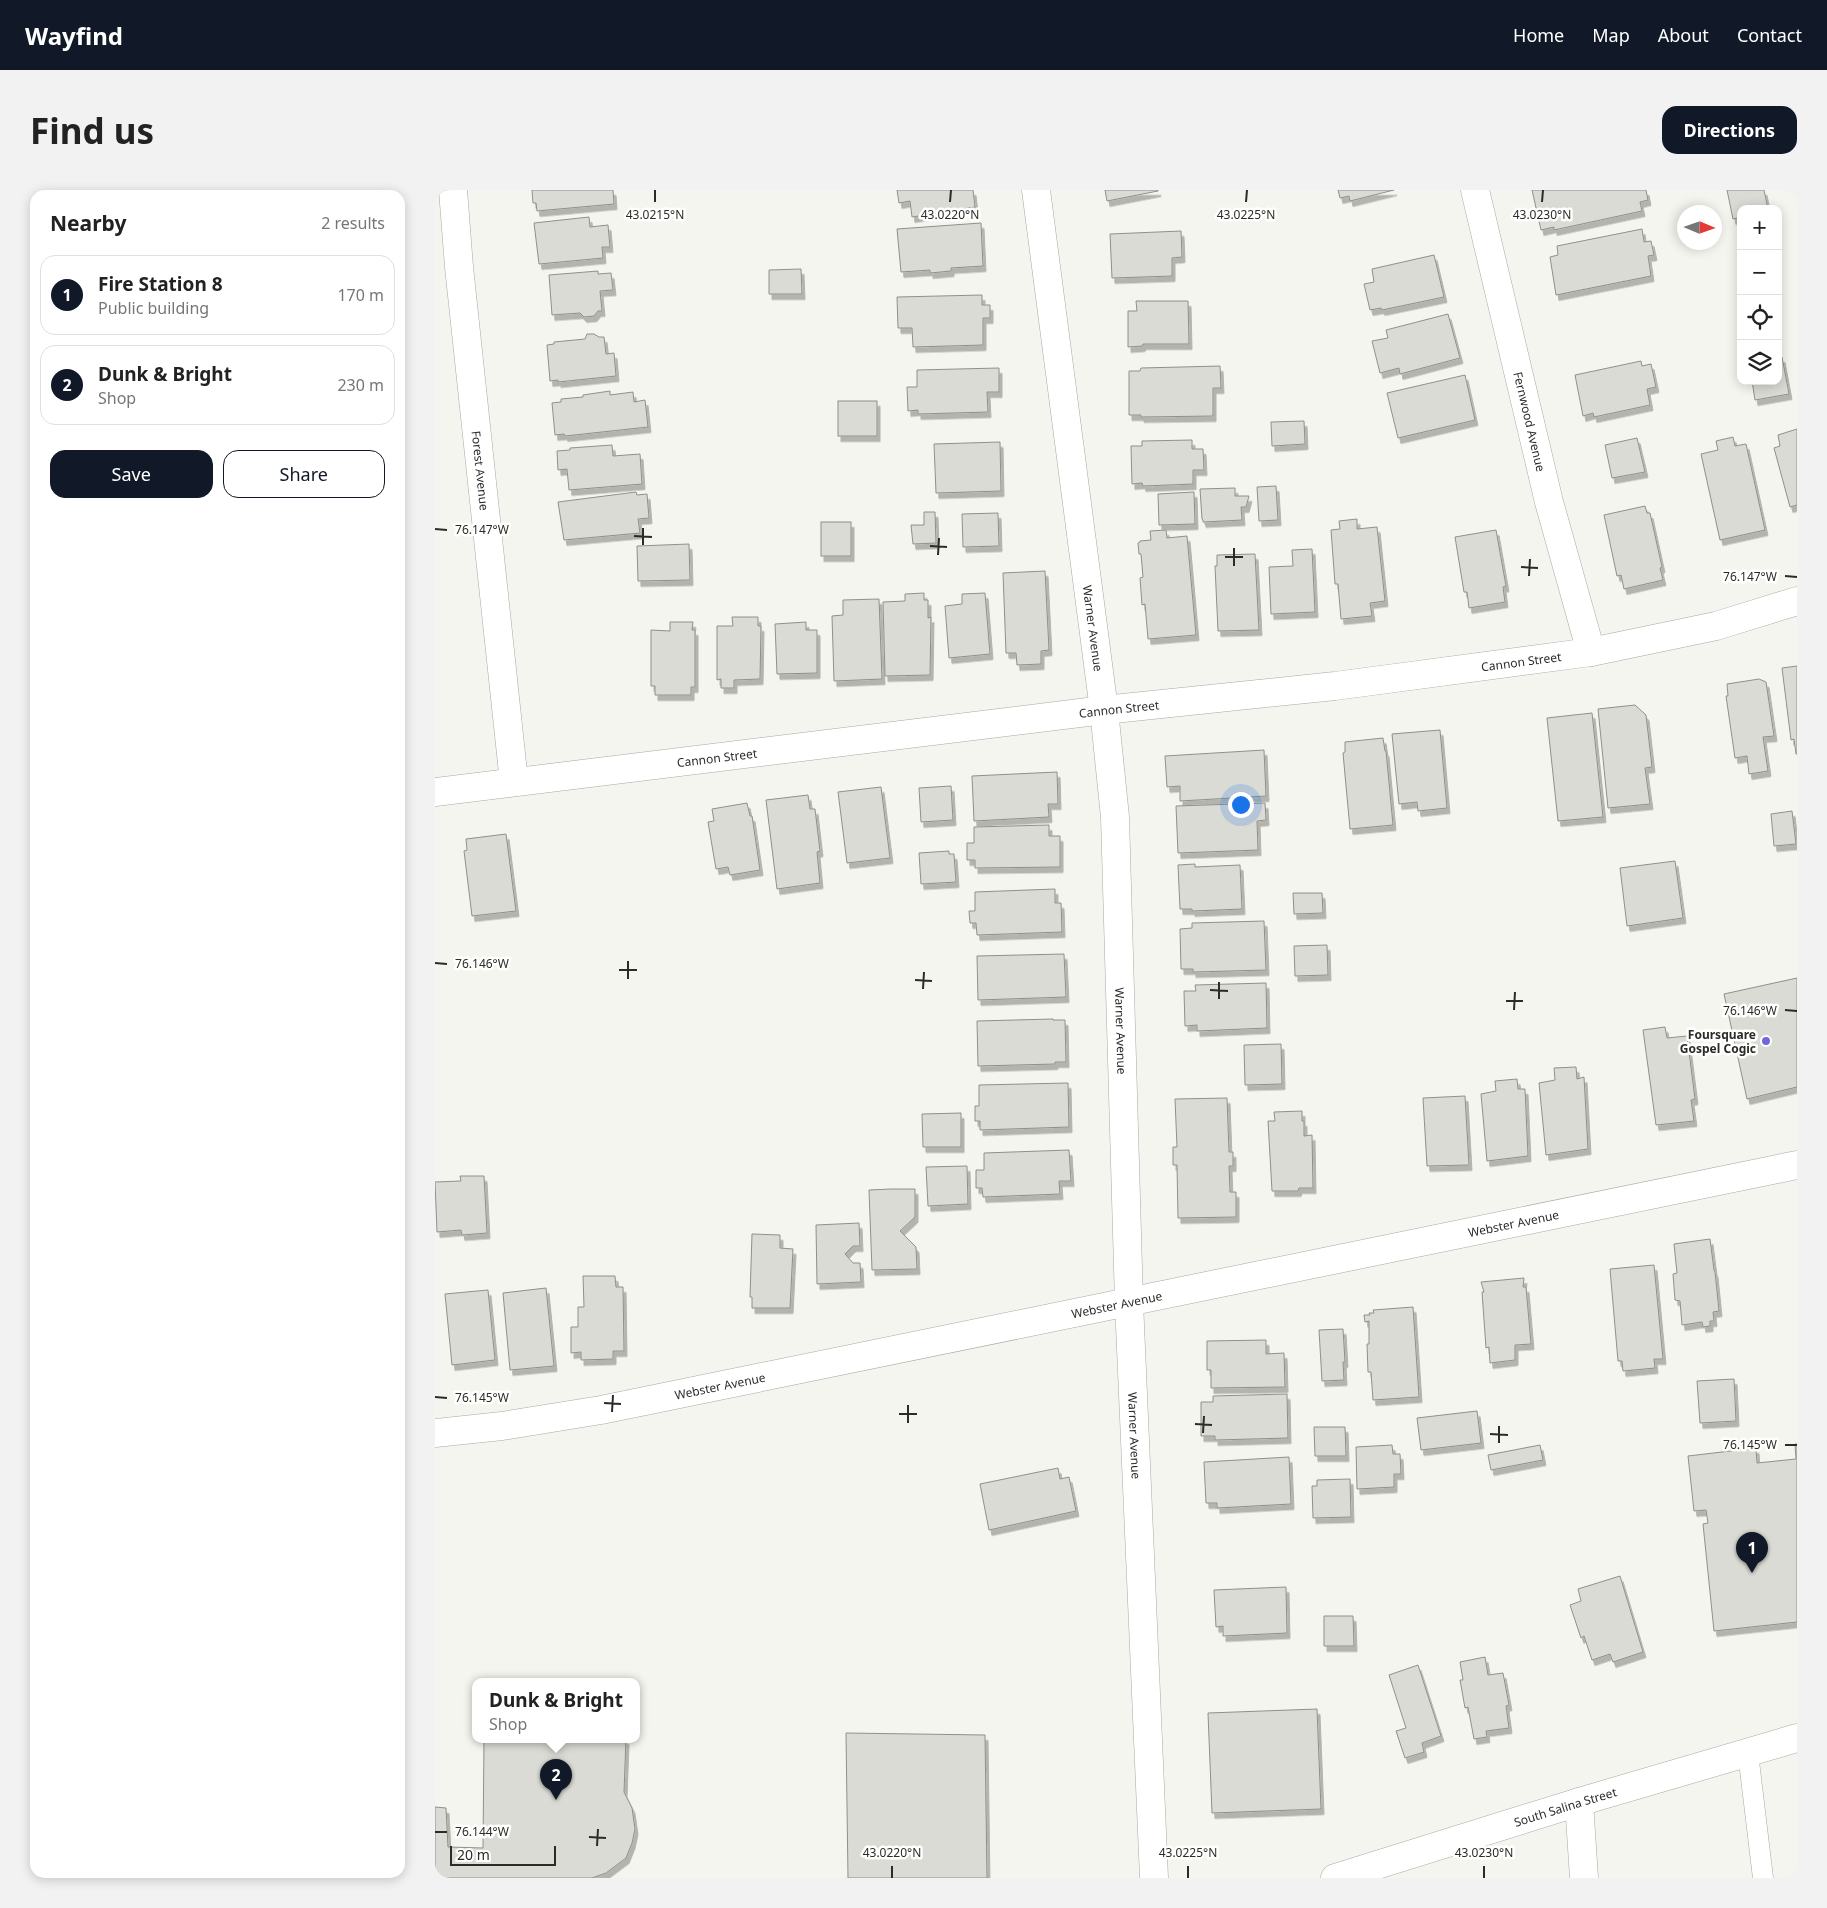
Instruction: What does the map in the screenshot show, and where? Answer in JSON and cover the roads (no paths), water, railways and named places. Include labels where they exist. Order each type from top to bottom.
[{"type":"street","name":"Forest Avenue","points":[[453,190],[514,782]]},
{"type":"street","name":"Warner Avenue","points":[[1037,190],[1104,710],[1115,817],[1129,1302],[1154,1878]]},
{"type":"street","name":"Fernwood Avenue","points":[[1475,190],[1549,502],[1591,652]]},
{"type":"street","name":"Cannon Street","points":[[435,792],[1104,710],[1335,686],[1591,652],[1715,626],[1797,601]]},
{"type":"street","name":"Webster Avenue","points":[[435,1433],[503,1426],[601,1410],[1797,1165]]},
{"type":"street","name":"South Salina Street","points":[[1335,1878],[1579,1802],[1797,1738]]},
{"type":"street","points":[[1579,1802],[1584,1878]]},
{"type":"lane","points":[[1748,1753],[1763,1878]]},
{"type":"place","name":"Foursquare Gospel Cogic","points":[[1766,1041]]},
{"type":"place","name":"Fire Station 8","points":[[1752,1573]]},
{"type":"place","name":"Dunk & Bright","points":[[556,1800]]}]
